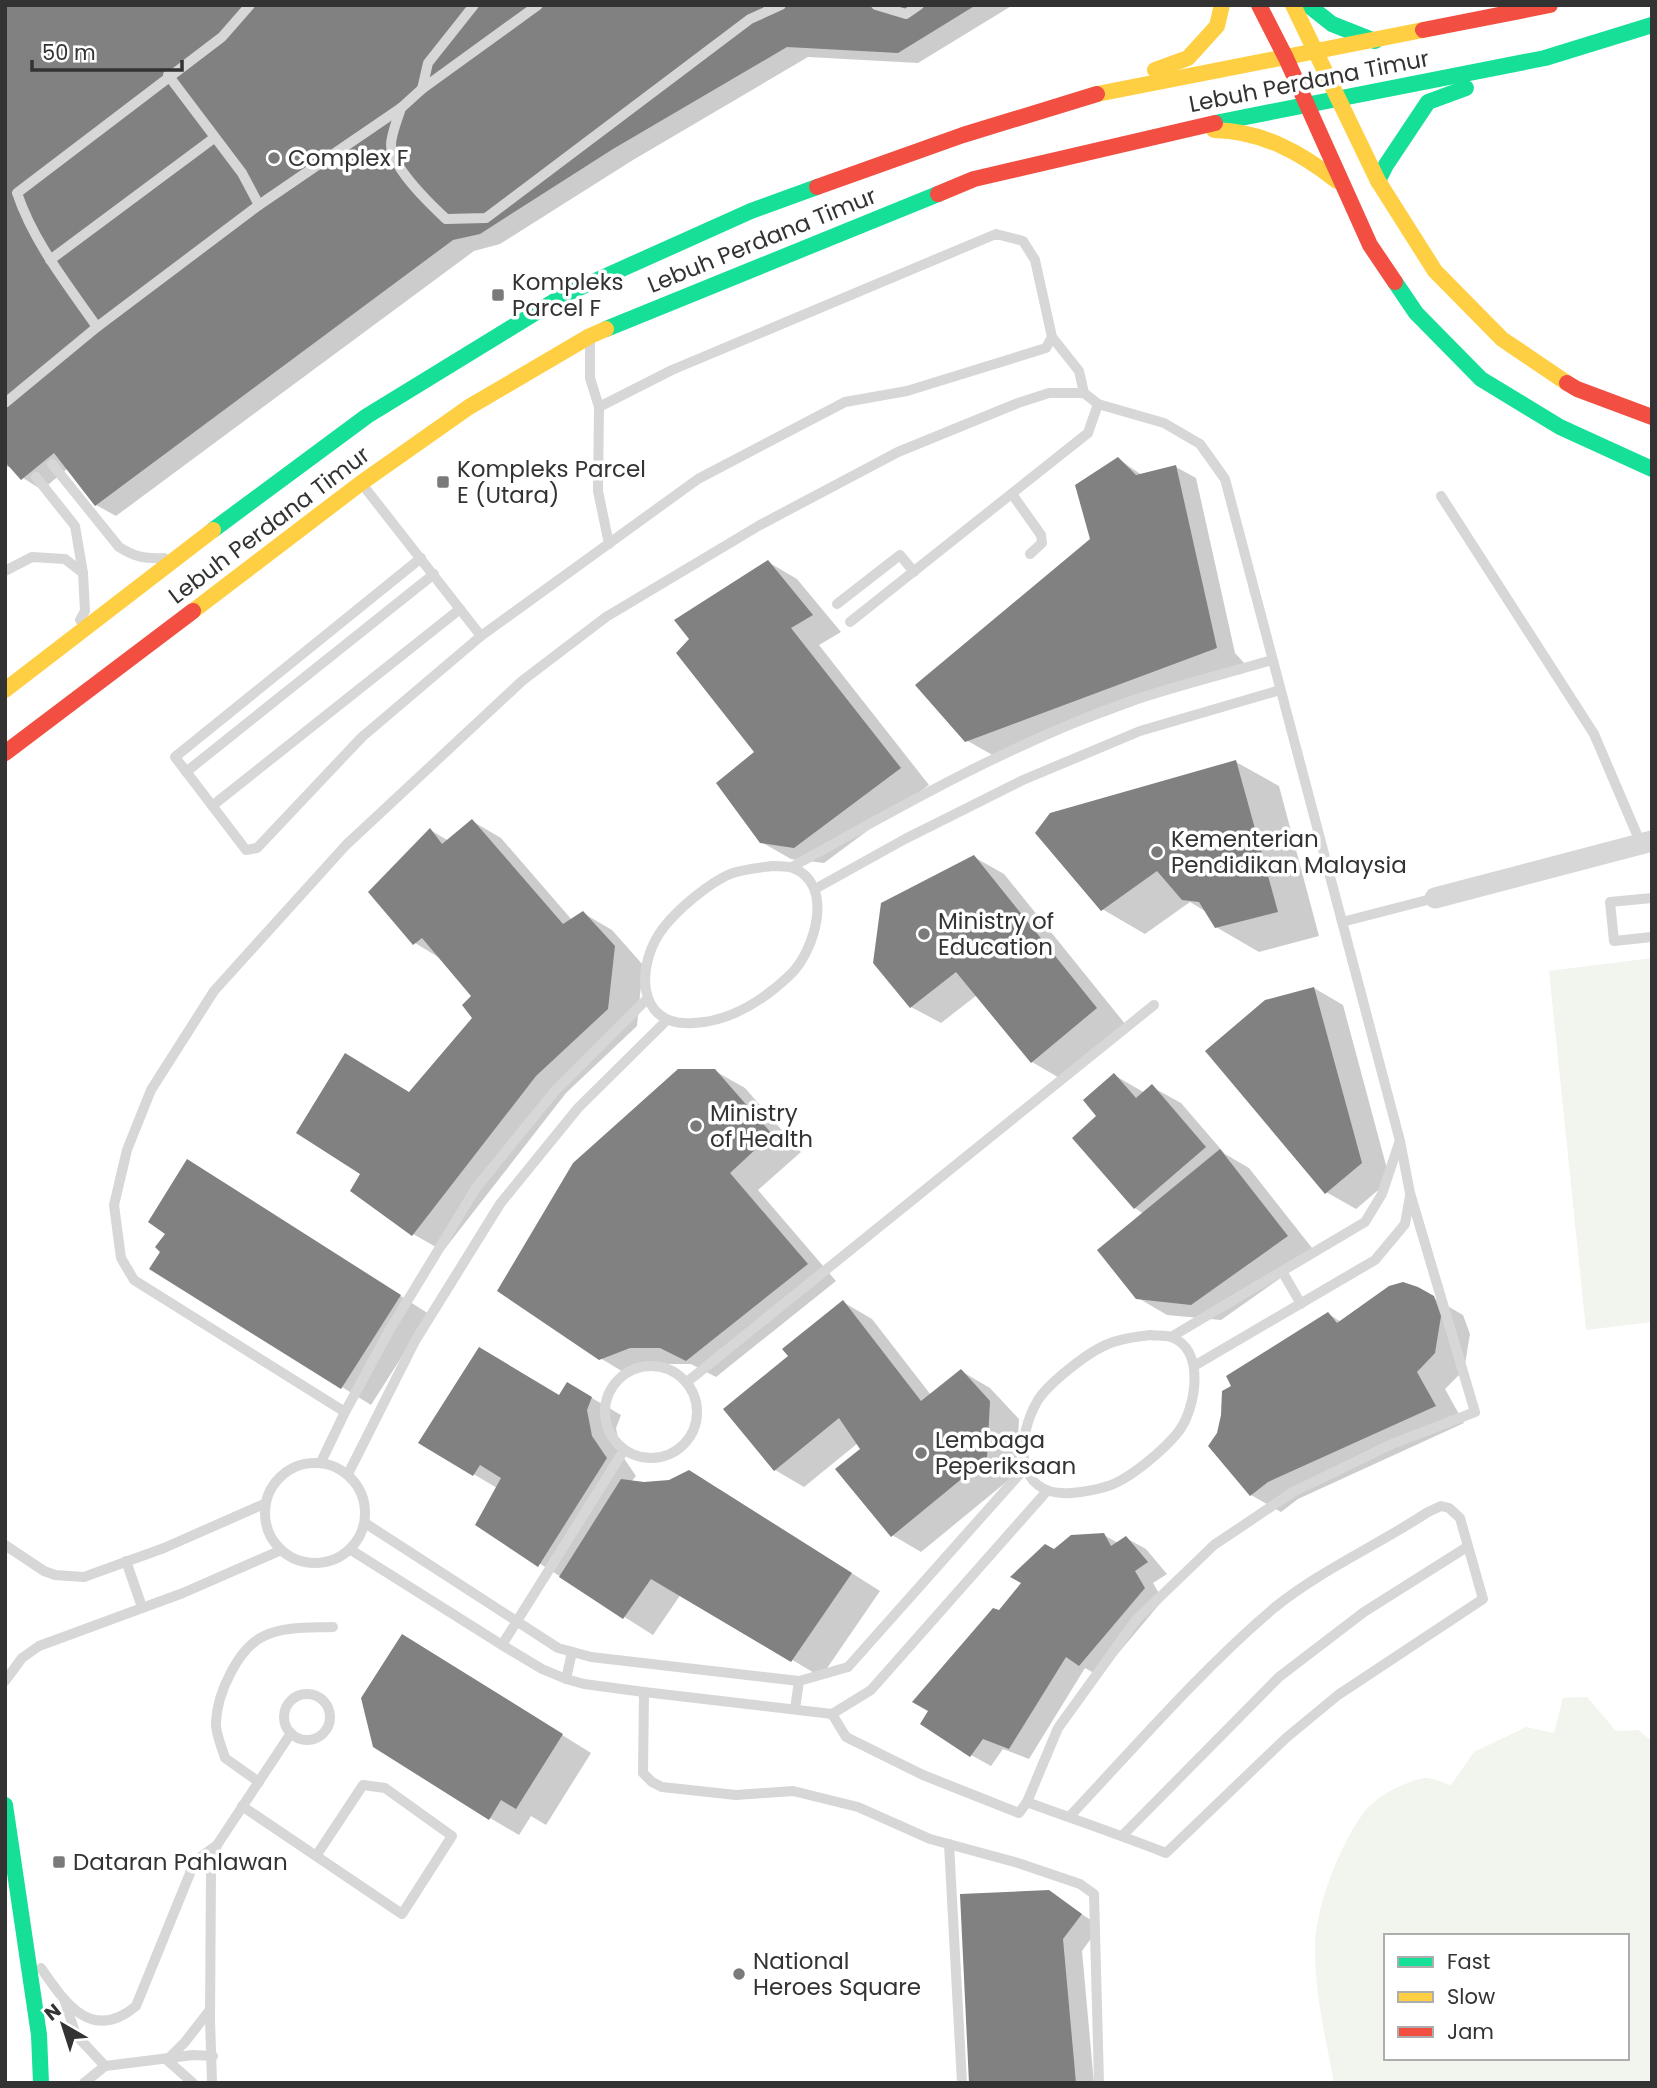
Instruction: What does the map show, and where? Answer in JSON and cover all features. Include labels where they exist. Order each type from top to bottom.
[{"type":"main road","points":[[1083,97],[1188,58],[1217,26],[1222,5]]},
{"type":"main road","points":[[1259,5],[1286,58],[1370,245],[1416,313],[1480,379],[1560,427],[1652,469]]},
{"type":"main road","points":[[1293,5],[1378,181],[1435,271],[1502,338],[1577,389],[1652,417]]},
{"type":"main road","points":[[1308,5],[1332,24],[1375,41]]},
{"type":"main road","name":"Lebuh Perdana Timur","points":[[5,690],[367,416],[566,294],[751,211],[962,135],[1083,97],[1550,5]]},
{"type":"main road","name":"Lebuh Perdana Timur","points":[[5,753],[361,483],[469,407],[590,336],[974,179],[1162,134],[1545,58],[1652,25]]},
{"type":"main road","points":[[1378,181],[1428,102],[1545,58]]},
{"type":"main road","points":[[1162,134],[1224,130],[1244,133],[1284,145],[1310,159],[1342,186]]},
{"type":"main road","points":[[5,1805],[39,2035],[41,2083]]},
{"type":"street","points":[[1435,898],[1646,842]]},
{"type":"lane","points":[[5,198],[17,193],[168,75],[222,37],[250,5]]},
{"type":"lane","points":[[422,89],[428,63],[474,5]]},
{"type":"lane","points":[[5,402],[97,327],[259,205],[401,108],[422,89],[538,5]]},
{"type":"lane","points":[[401,108],[391,145],[403,173],[446,219],[486,218],[750,19],[781,5]]},
{"type":"lane","points":[[876,5],[906,14],[919,5]]},
{"type":"lane","points":[[168,75],[242,173],[259,205]]},
{"type":"lane","points":[[50,260],[214,138]]},
{"type":"lane","points":[[17,193],[23,211],[50,260],[97,327]]},
{"type":"lane","points":[[599,407],[672,370],[996,234],[1023,241],[1035,260],[1052,337],[1079,371],[1084,393]]},
{"type":"lane","points":[[590,336],[590,378],[599,407],[598,491],[608,544]]},
{"type":"lane","points":[[421,558],[175,757],[242,847],[251,850],[257,848],[362,737],[481,636],[698,479],[845,402],[907,391],[1045,348],[1052,337]]},
{"type":"lane","points":[[345,1412],[134,1280],[121,1258],[114,1205],[127,1150],[151,1090],[214,991],[365,827],[522,681],[606,617],[760,525],[898,452],[1018,402],[1049,393],[1084,393],[1098,404],[1164,423],[1200,444],[1225,479],[1400,1141],[1410,1193],[1475,1412],[1392,1444],[1293,1492],[1214,1545],[1136,1620],[1058,1728],[1027,1802],[1019,1813],[923,1775],[846,1737],[832,1714]]},
{"type":"lane","points":[[850,622],[1088,433],[1098,404]]},
{"type":"lane","points":[[52,464],[119,547],[134,556],[146,559],[178,557]]},
{"type":"lane","points":[[36,477],[75,526],[83,573],[85,611],[63,645]]},
{"type":"lane","points":[[361,483],[481,636]]},
{"type":"lane","points":[[1012,494],[1041,535],[1042,543],[1030,554]]},
{"type":"lane","points":[[1441,496],[1594,734],[1646,842]]},
{"type":"lane","points":[[837,604],[901,555],[914,572]]},
{"type":"lane","points":[[5,571],[32,556],[65,559],[83,573]]},
{"type":"lane","points":[[186,772],[434,574]]},
{"type":"lane","points":[[212,806],[460,609]]},
{"type":"lane","points":[[792,867],[893,810],[1011,751],[1128,702],[1272,660]]},
{"type":"lane","points":[[816,889],[905,839],[1023,780],[1140,731],[1280,690]]},
{"type":"lane","points":[[772,866],[792,867],[806,876],[816,889],[818,913],[813,936],[803,959],[791,974],[733,1016],[712,1022],[689,1024],[667,1020],[655,1013],[647,999],[645,975],[650,952],[661,930],[673,915],[729,875],[772,866]]},
{"type":"lane","points":[[1342,922],[1435,898]]},
{"type":"lane","points":[[1652,898],[1610,902],[1614,941],[1652,937]]},
{"type":"lane","points":[[321,1462],[389,1331],[476,1188],[554,1092],[647,999]]},
{"type":"lane","points":[[687,1382],[1154,1005]]},
{"type":"lane","points":[[348,1474],[415,1341],[500,1204],[578,1108],[667,1020]]},
{"type":"lane","points":[[1171,1337],[1365,1222],[1382,1194],[1400,1141]]},
{"type":"lane","points":[[1194,1366],[1375,1260],[1405,1224],[1410,1193]]},
{"type":"lane","points":[[1283,1273],[1301,1304]]},
{"type":"lane","points":[[1150,1335],[1171,1337],[1184,1345],[1194,1366],[1195,1382],[1191,1406],[1181,1428],[1169,1443],[1125,1477],[1090,1491],[1046,1491],[1033,1482],[1025,1468],[1023,1444],[1028,1421],[1039,1399],[1051,1385],[1107,1344],[1150,1335]]},
{"type":"lane","points":[[652,1365],[677,1373],[687,1382],[696,1403],[697,1418],[689,1440],[667,1455],[645,1458],[625,1450],[609,1432],[604,1409],[611,1388],[630,1370],[652,1365]]},
{"type":"lane","points":[[502,1645],[625,1450]]},
{"type":"lane","points":[[321,1462],[348,1474],[360,1488],[365,1505],[365,1523],[351,1550],[328,1563],[302,1563],[279,1550],[265,1529],[264,1504],[275,1480],[296,1466],[321,1462]]},
{"type":"lane","points":[[365,1523],[558,1648],[591,1657],[799,1681],[848,1667],[1025,1468]]},
{"type":"lane","points":[[351,1550],[542,1669],[566,1679],[644,1692],[832,1714],[871,1690],[1046,1491]]},
{"type":"lane","points":[[5,1545],[44,1571],[55,1575],[84,1577],[264,1504]]},
{"type":"lane","points":[[1027,1802],[1069,1818],[1122,1836],[1166,1853],[1286,1738],[1338,1695],[1483,1599],[1466,1547],[1460,1518],[1449,1508],[1441,1506],[1286,1600],[1248,1632],[1195,1685],[1069,1818]]},
{"type":"lane","points":[[1122,1836],[1279,1677],[1364,1612],[1466,1547]]},
{"type":"lane","points":[[5,1681],[22,1658],[40,1646],[183,1593],[279,1550]]},
{"type":"lane","points":[[126,1561],[142,1607]]},
{"type":"lane","points":[[259,1782],[225,1758],[215,1723],[223,1689],[237,1659],[263,1636],[296,1628],[334,1628]]},
{"type":"lane","points":[[566,1679],[572,1652]]},
{"type":"lane","points":[[795,1709],[799,1681]]},
{"type":"lane","points":[[644,1692],[643,1773],[662,1787],[736,1795],[793,1791],[858,1807],[930,1839],[1080,1884],[1094,1894],[1099,2083]]},
{"type":"lane","points":[[311,1693],[324,1700],[330,1712],[328,1727],[318,1737],[304,1740],[291,1733],[284,1720],[286,1706],[296,1696],[311,1693]]},
{"type":"lane","points":[[212,2083],[211,1869],[217,1845],[291,1733]]},
{"type":"lane","points":[[242,1806],[316,1856],[402,1914],[452,1836],[385,1788],[363,1785],[316,1856]]},
{"type":"lane","points":[[949,1844],[962,2083]]},
{"type":"lane","points":[[27,1949],[64,1999],[91,2021],[111,2021],[122,2017],[136,2006],[195,1861],[217,1845]]},
{"type":"lane","points":[[64,1999],[76,2035],[105,2066]]},
{"type":"lane","points":[[167,2060],[210,2008]]},
{"type":"lane","points":[[84,2083],[105,2066],[193,2055],[213,2056]]},
{"type":"lane","points":[[167,2060],[192,2083]]},
{"type":"shaded area","points":[[1652,958],[1652,1322],[1586,1330],[1549,971]]},
{"type":"shaded area","points":[[1587,1697],[1616,1731],[1638,1730],[1652,1741],[1652,2083],[1334,2083],[1317,1984],[1316,1934],[1323,1899],[1353,1828],[1374,1802],[1399,1787],[1425,1778],[1451,1785],[1474,1752],[1526,1727],[1554,1733],[1563,1698]]},
{"type":"building","points":[[5,5],[976,5],[898,53],[787,47],[613,149],[480,234],[453,240],[95,506],[54,453],[21,480],[5,462]]},
{"type":"building","points":[[1118,457],[1136,475],[1176,465],[1217,648],[965,742],[915,685],[1090,539],[1075,485]]},
{"type":"building","points":[[768,560],[813,615],[791,628],[901,768],[794,848],[760,843],[716,783],[754,752],[676,653],[689,639],[674,620]]},
{"type":"building","name":"Kementerian Pendidikan Malaysia","points":[[1236,760],[1278,912],[1215,928],[1199,902],[1182,900],[1157,871],[1101,911],[1035,833],[1050,813]]},
{"type":"building","points":[[472,819],[563,924],[583,911],[615,946],[608,1009],[536,1076],[412,1236],[350,1191],[360,1174],[296,1133],[345,1053],[409,1092],[472,1018],[462,1005],[471,996],[422,938],[413,945],[368,892],[430,828],[442,844]]},
{"type":"building","points":[[974,855],[1097,1008],[1031,1063],[956,972],[910,1008],[873,963],[881,903]]},
{"type":"building","points":[[1314,987],[1362,1163],[1325,1194],[1205,1051],[1265,1000]]},
{"type":"building","points":[[678,1069],[715,1069],[772,1134],[730,1173],[808,1264],[686,1361],[660,1348],[630,1348],[599,1360],[497,1291],[573,1163]]},
{"type":"building","points":[[1114,1073],[1136,1098],[1152,1084],[1206,1147],[1134,1209],[1072,1138],[1096,1116],[1083,1100]]},
{"type":"building","points":[[1220,1149],[1288,1236],[1191,1305],[1136,1299],[1097,1250]]},
{"type":"building","points":[[187,1159],[401,1295],[341,1389],[149,1269],[160,1252],[155,1247],[165,1234],[148,1222]]},
{"type":"building","points":[[1403,1282],[1434,1296],[1441,1316],[1435,1353],[1417,1372],[1436,1406],[1268,1482],[1250,1496],[1208,1446],[1217,1433],[1222,1391],[1231,1386],[1226,1376],[1328,1312],[1337,1323],[1389,1286]]},
{"type":"building","points":[[843,1300],[921,1401],[961,1369],[990,1401],[987,1458],[891,1537],[835,1469],[860,1449],[839,1418],[774,1471],[723,1409],[788,1356],[782,1349]]},
{"type":"building","points":[[479,1347],[559,1395],[567,1382],[592,1397],[587,1410],[592,1436],[607,1458],[538,1567],[475,1525],[501,1478],[480,1465],[473,1476],[418,1443]]},
{"type":"building","points":[[689,1470],[852,1573],[791,1662],[651,1579],[623,1619],[559,1577],[621,1479],[644,1482],[669,1480]]},
{"type":"building","points":[[1104,1533],[1111,1546],[1126,1536],[1148,1562],[1135,1571],[1145,1588],[1079,1666],[1066,1657],[1009,1749],[983,1739],[970,1757],[920,1724],[928,1711],[912,1702],[993,1608],[999,1610],[1021,1583],[1010,1577],[1045,1544],[1054,1549],[1071,1535]]},
{"type":"building","points":[[402,1634],[563,1734],[516,1809],[501,1800],[489,1820],[373,1747],[361,1698]]},
{"type":"building","points":[[1049,1890],[1082,1914],[1063,1939],[1076,2083],[969,2083],[960,1894]]},
{"type":"traffic: fast","points":[[1308,5],[1332,24],[1375,41]]},
{"type":"traffic: fast","points":[[1215,123],[1545,58],[1652,25]]},
{"type":"traffic: fast","points":[[1378,181],[1428,102],[1466,88]]},
{"type":"traffic: fast","points":[[213,530],[367,416],[566,294],[751,211],[817,187]]},
{"type":"traffic: fast","points":[[606,329],[938,194]]},
{"type":"traffic: fast","points":[[1395,282],[1416,313],[1481,379],[1560,427],[1652,469]]},
{"type":"traffic: fast","points":[[5,1805],[39,2035],[41,2083]]},
{"type":"traffic: slow","points":[[1155,70],[1188,58],[1217,26],[1222,5]]},
{"type":"traffic: slow","points":[[1293,5],[1378,181],[1435,271],[1502,339],[1567,383]]},
{"type":"traffic: slow","points":[[1097,94],[1423,30]]},
{"type":"traffic: slow","points":[[1214,130],[1248,134],[1280,145],[1337,181]]},
{"type":"traffic: slow","points":[[193,611],[361,483],[469,407],[606,329]]},
{"type":"traffic: slow","points":[[5,690],[213,530]]},
{"type":"traffic: jam","points":[[1259,5],[1286,58],[1370,245],[1395,282]]},
{"type":"traffic: jam","points":[[1423,30],[1550,5]]},
{"type":"traffic: jam","points":[[817,187],[963,135],[1097,94]]},
{"type":"traffic: jam","points":[[938,194],[974,179],[1215,123]]},
{"type":"traffic: jam","points":[[1567,383],[1652,417]]},
{"type":"traffic: jam","points":[[5,753],[193,611]]},
{"type":"place","name":"Complex F","points":[[274,158]]},
{"type":"place","name":"Kompleks Parcel F","points":[[498,295]]},
{"type":"place","name":"Kompleks Parcel E (Utara)","points":[[443,482]]},
{"type":"place","name":"Kementerian Pendidikan Malaysia","points":[[1157,852]]},
{"type":"place","name":"Ministry of Education","points":[[924,934]]},
{"type":"place","name":"Ministry of Health","points":[[696,1126]]},
{"type":"place","name":"Lembaga Peperiksaan","points":[[921,1453]]},
{"type":"place","name":"Dataran Pahlawan","points":[[59,1862]]},
{"type":"place","name":"National Heroes Square","points":[[739,1974]]}]
